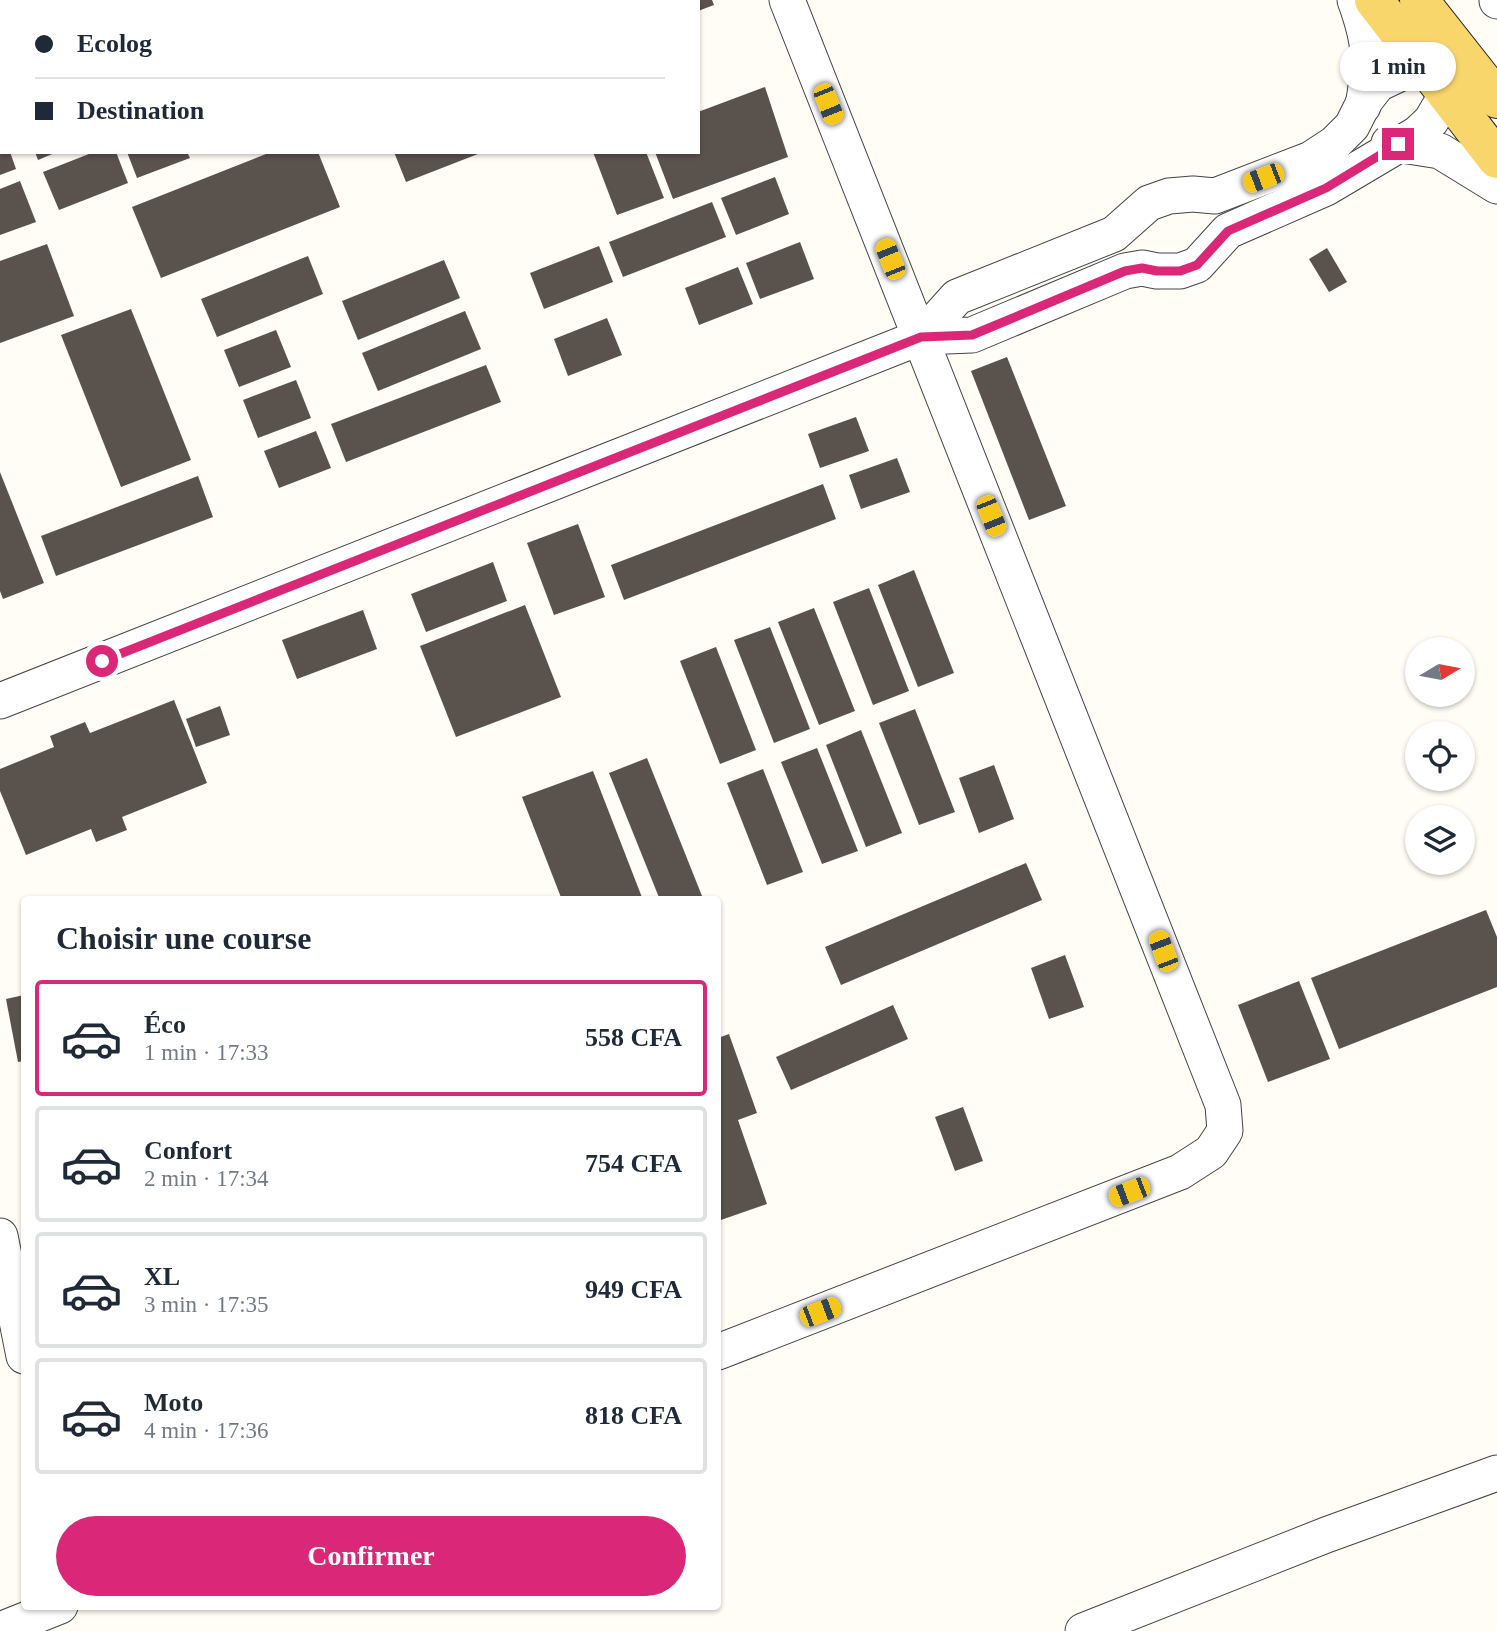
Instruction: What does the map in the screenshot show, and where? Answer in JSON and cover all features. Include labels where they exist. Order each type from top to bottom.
[{"type":"main road","points":[[1374,0],[1497,159]]},
{"type":"main road","points":[[1419,0],[1497,99]]},
{"type":"street","points":[[721,1351],[1180,1172],[1211,1152],[1225,1130],[1223,1105],[786,0]]},
{"type":"street","points":[[1355,0],[1370,65],[1361,120],[1365,130],[1384,142],[1440,150],[1497,186]]},
{"type":"street","points":[[0,701],[921,337],[972,335],[1125,271],[1142,268],[1180,271],[1197,265],[1228,231],[1326,188],[1417,134],[1431,121],[1436,80],[1464,57]]},
{"type":"street","points":[[921,337],[957,297],[1114,234],[1149,203],[1169,196],[1215,196],[1311,159],[1334,144],[1352,126],[1364,102],[1378,84],[1399,74],[1436,80]]},
{"type":"street","points":[[0,1236],[21,1341]]},
{"type":"street","points":[[1083,1631],[1326,1535],[1497,1473]]},
{"type":"street","points":[[0,1630],[50,1610]]},
{"type":"building","points":[[700,0],[712,0],[714,5],[700,10]]},
{"type":"building","points":[[765,87],[788,157],[673,199],[656,154],[700,154],[700,111]]},
{"type":"building","points":[[0,154],[11,154],[16,169],[0,175]]},
{"type":"building","points":[[36,154],[52,154],[38,160]]},
{"type":"building","points":[[89,154],[117,154],[128,183],[59,210],[43,172]]},
{"type":"building","points":[[128,154],[188,154],[190,158],[137,178]]},
{"type":"building","points":[[266,154],[319,154],[340,207],[161,278],[132,207]]},
{"type":"building","points":[[395,154],[478,154],[406,182]]},
{"type":"building","points":[[594,154],[647,154],[664,198],[617,215]]},
{"type":"building","points":[[775,177],[789,214],[736,235],[721,198]]},
{"type":"building","points":[[20,181],[36,222],[0,235],[0,189]]},
{"type":"building","points":[[712,202],[726,237],[623,277],[609,242]]},
{"type":"building","points":[[800,242],[814,279],[760,299],[746,263]]},
{"type":"building","points":[[47,244],[74,316],[0,343],[0,261]]},
{"type":"building","points":[[599,246],[613,282],[544,309],[530,273]]},
{"type":"building","points":[[1327,248],[1347,282],[1329,292],[1309,259]]},
{"type":"building","points":[[308,256],[323,294],[217,337],[201,299]]},
{"type":"building","points":[[444,260],[460,298],[358,340],[342,301]]},
{"type":"building","points":[[738,267],[753,304],[699,325],[685,288]]},
{"type":"building","points":[[131,309],[191,460],[121,487],[61,335]]},
{"type":"building","points":[[465,311],[481,349],[378,391],[362,353]]},
{"type":"building","points":[[607,318],[622,355],[568,376],[554,339]]},
{"type":"building","points":[[276,330],[291,367],[239,387],[224,350]]},
{"type":"building","points":[[1007,357],[1066,506],[1029,520],[971,371]]},
{"type":"building","points":[[486,365],[501,402],[346,462],[331,424]]},
{"type":"building","points":[[296,380],[311,418],[258,438],[243,400]]},
{"type":"building","points":[[856,417],[869,451],[820,468],[808,434]]},
{"type":"building","points":[[316,431],[331,468],[279,488],[264,451]]},
{"type":"building","points":[[897,458],[910,492],[861,509],[849,475]]},
{"type":"building","points":[[0,472],[44,583],[3,599],[0,591]]},
{"type":"building","points":[[198,476],[213,517],[56,576],[41,536]]},
{"type":"building","points":[[823,484],[836,519],[624,600],[611,565]]},
{"type":"building","points":[[578,524],[605,597],[554,615],[527,543]]},
{"type":"building","points":[[493,562],[507,601],[426,632],[411,594]]},
{"type":"building","points":[[914,570],[954,673],[918,687],[878,585]]},
{"type":"building","points":[[869,588],[909,691],[873,705],[833,602]]},
{"type":"building","points":[[525,605],[561,697],[456,737],[420,646]]},
{"type":"building","points":[[814,608],[855,711],[819,725],[778,622]]},
{"type":"building","points":[[363,610],[377,649],[297,679],[282,640]]},
{"type":"building","points":[[770,627],[810,729],[774,743],[734,640]]},
{"type":"building","points":[[716,647],[756,750],[720,764],[680,661]]},
{"type":"building","points":[[174,700],[207,783],[122,817],[127,830],[96,842],[91,829],[26,855],[0,791],[0,769],[54,747],[50,736],[85,722],[90,733]]},
{"type":"building","points":[[220,706],[230,735],[196,747],[186,719]]},
{"type":"building","points":[[915,709],[955,812],[919,825],[879,723]]},
{"type":"building","points":[[861,730],[902,833],[866,847],[826,745]]},
{"type":"building","points":[[817,748],[858,851],[822,864],[781,762]]},
{"type":"building","points":[[647,758],[702,896],[658,896],[609,773]]},
{"type":"building","points":[[994,765],[1014,819],[979,833],[959,778]]},
{"type":"building","points":[[763,769],[803,872],[767,885],[727,783]]},
{"type":"building","points":[[593,771],[641,896],[560,896],[522,797]]},
{"type":"building","points":[[1026,863],[1042,900],[841,985],[825,947]]},
{"type":"building","points":[[1486,910],[1497,937],[1497,987],[1339,1049],[1311,978]]},
{"type":"building","points":[[1065,955],[1084,1007],[1049,1019],[1031,968]]},
{"type":"building","points":[[1299,981],[1330,1059],[1268,1082],[1238,1005]]},
{"type":"building","points":[[21,996],[21,1062],[18,1062],[6,999]]},
{"type":"building","points":[[893,1005],[908,1039],[791,1090],[776,1057]]},
{"type":"building","points":[[729,1034],[757,1113],[738,1120],[767,1204],[721,1220],[721,1037]]},
{"type":"building","points":[[963,1107],[983,1161],[955,1171],[935,1117]]},
{"type":"route","points":[[102,661],[921,337],[972,335],[1125,271],[1142,268],[1180,271],[1197,265],[1228,231],[1326,188],[1398,144]]}]
